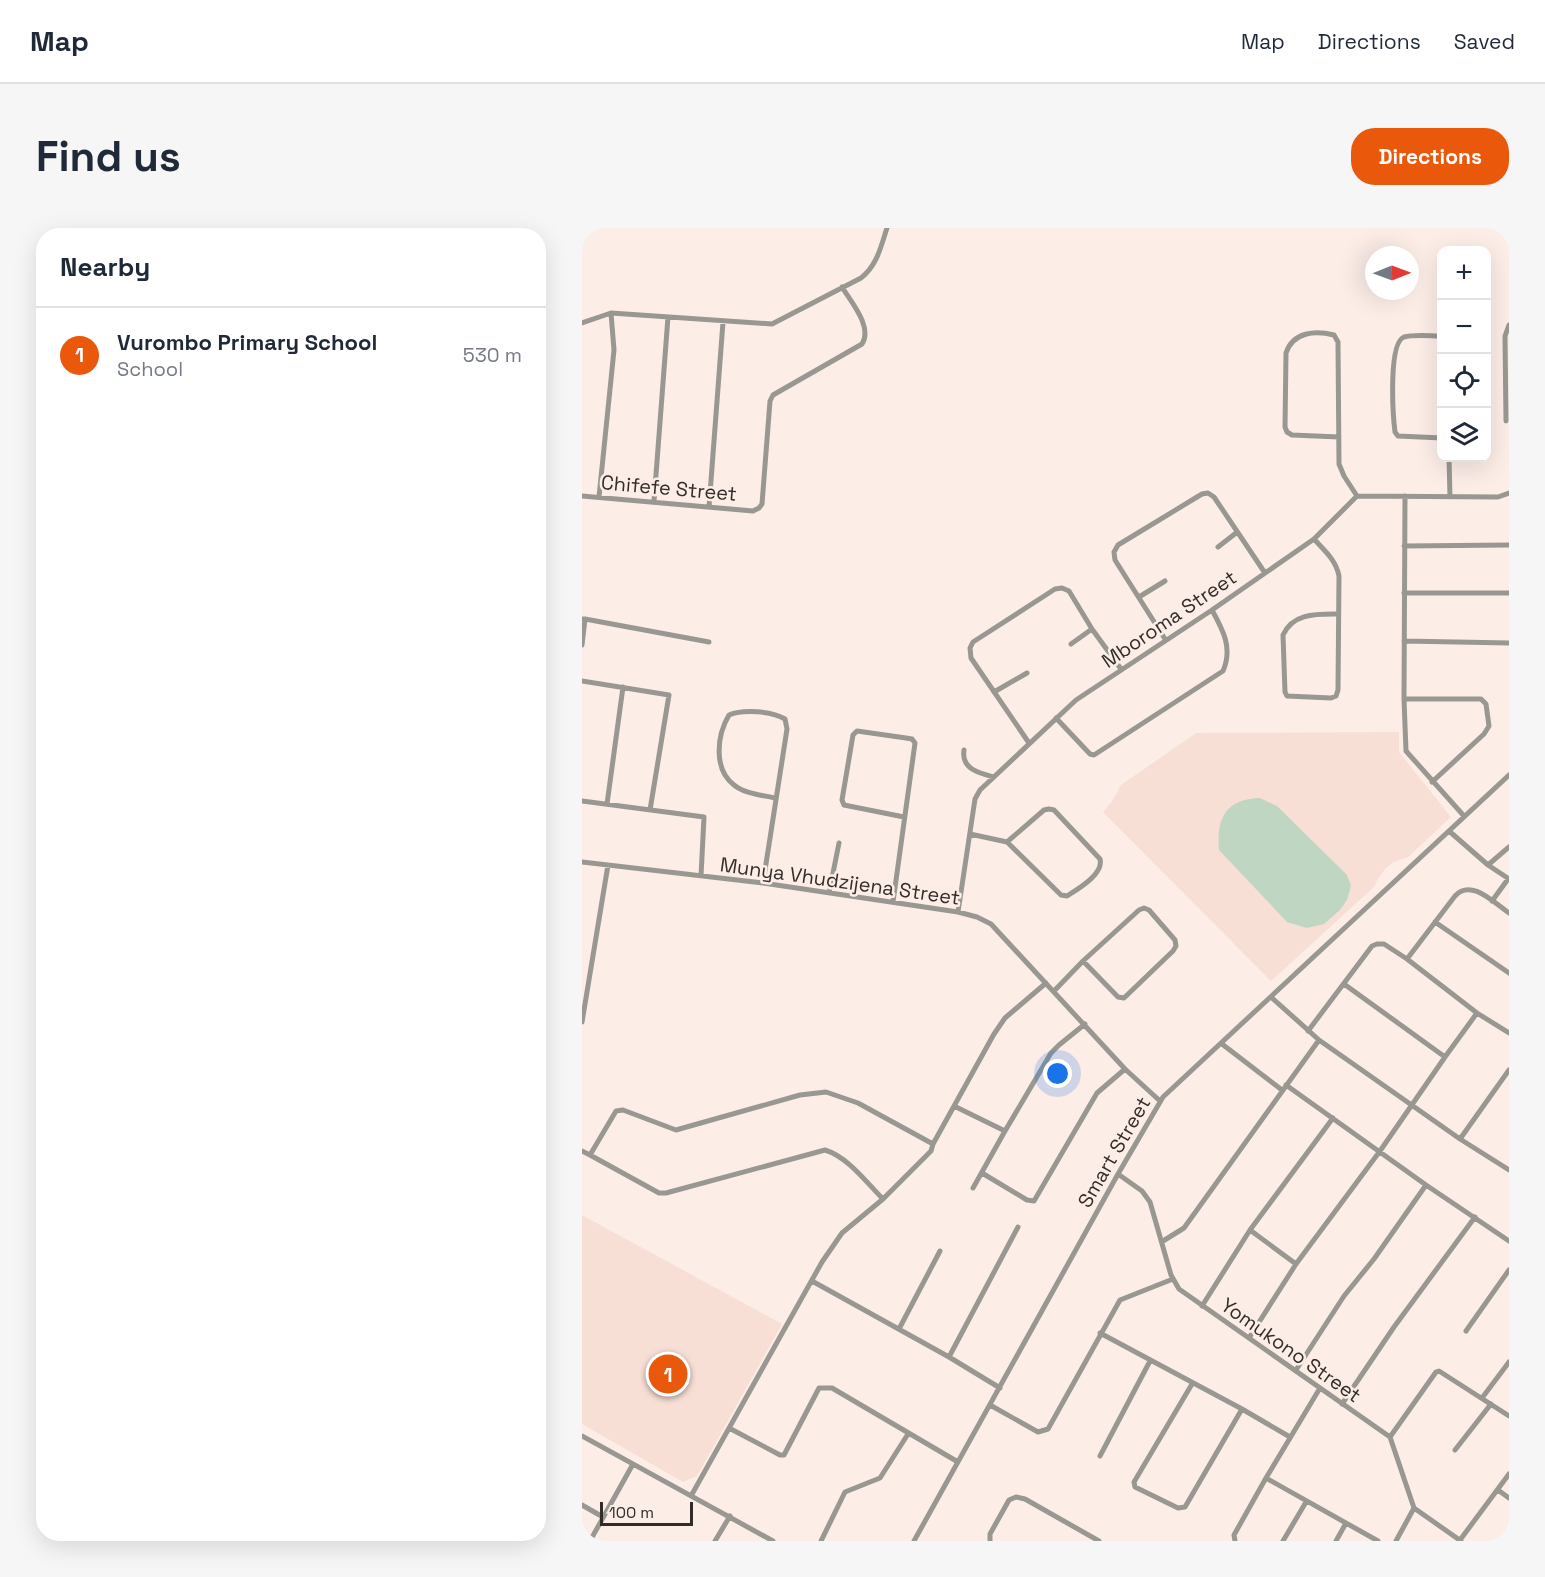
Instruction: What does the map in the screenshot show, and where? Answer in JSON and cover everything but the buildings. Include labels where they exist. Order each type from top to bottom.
[{"type":"street","points":[[582,323],[611,313],[772,324],[870,271],[887,228]]},
{"type":"street","name":"Chifefe Street","points":[[582,496],[753,511],[759,508],[762,504],[770,401],[773,395],[862,344],[865,340],[865,326],[842,287]]},
{"type":"street","points":[[599,498],[614,350],[611,313]]},
{"type":"street","points":[[654,501],[668,317]]},
{"type":"street","points":[[709,507],[723,322]]},
{"type":"street","points":[[1508,421],[1505,336],[1509,326]]},
{"type":"street","points":[[1339,437],[1292,435],[1284,427],[1286,353],[1293,341],[1306,333],[1334,335],[1338,342],[1341,470],[1357,496],[1498,497],[1509,493]]},
{"type":"street","points":[[1437,336],[1404,337],[1398,341],[1393,356],[1395,432],[1398,436],[1437,438]]},
{"type":"street","points":[[1449,462],[1450,497]]},
{"type":"street","points":[[1165,639],[1115,560],[1114,552],[1118,545],[1202,494],[1208,494],[1214,498],[1264,573]]},
{"type":"street","name":"Mboroma Street","points":[[958,912],[975,799],[980,790],[1076,700],[1314,539],[1357,496]]},
{"type":"street","points":[[1405,496],[1406,751],[1464,816]]},
{"type":"street","points":[[1218,547],[1236,533]]},
{"type":"street","points":[[1314,539],[1337,567],[1339,576],[1336,696],[1331,698],[1287,696],[1282,635],[1286,627],[1307,615],[1337,614]]},
{"type":"street","points":[[1404,546],[1509,545]]},
{"type":"street","points":[[1139,597],[1165,581]]},
{"type":"street","points":[[1029,743],[971,658],[970,648],[973,642],[1055,589],[1062,588],[1069,591],[1092,629],[1121,669]]},
{"type":"street","points":[[1404,593],[1509,593]]},
{"type":"street","points":[[1056,717],[1090,753],[1095,755],[1223,671],[1226,665],[1228,641],[1212,610]]},
{"type":"street","points":[[582,645],[584,619],[709,642]]},
{"type":"street","points":[[1071,644],[1092,629]]},
{"type":"street","points":[[1404,640],[1509,643]]},
{"type":"street","points":[[994,692],[1027,673]]},
{"type":"street","points":[[582,681],[669,695],[650,810]]},
{"type":"street","points":[[607,804],[622,687]]},
{"type":"street","points":[[1404,699],[1481,699],[1486,705],[1489,726],[1484,734],[1432,782]]},
{"type":"street","points":[[763,883],[787,729],[785,719],[779,715],[737,711],[729,714],[723,724],[719,742],[720,762],[725,774],[733,785],[745,791],[775,798]]},
{"type":"street","points":[[893,902],[915,743],[912,739],[857,731],[853,735],[842,800],[844,805],[904,817]]},
{"type":"street","points":[[964,750],[963,758],[967,766],[994,777]]},
{"type":"street","name":"Smart Street","points":[[914,1541],[1160,1101],[1509,776]]},
{"type":"street","points":[[582,801],[704,817],[701,876]]},
{"type":"street","points":[[970,834],[1008,842],[1061,895],[1067,896],[1072,893],[1099,871],[1101,865],[1100,859],[1062,818],[1054,810],[1048,808],[1008,842]]},
{"type":"street","points":[[1449,831],[1488,865],[1509,879],[1492,901]]},
{"type":"street","points":[[830,893],[839,843]]},
{"type":"street","points":[[1488,865],[1509,847]]},
{"type":"street","name":"Munya Vhudzijena Street","points":[[582,862],[763,883],[958,912],[977,917],[991,924],[1125,1070],[1160,1101]]},
{"type":"street","points":[[582,1022],[585,993],[609,865]]},
{"type":"street","points":[[1407,958],[1455,896],[1464,889],[1473,889],[1509,913]]},
{"type":"street","points":[[1054,991],[1083,961],[1139,910],[1144,908],[1149,910],[1175,940],[1176,946],[1173,951],[1124,998],[1118,997],[1083,961]]},
{"type":"street","points":[[1435,922],[1509,973]]},
{"type":"street","points":[[1308,1031],[1372,946],[1384,944],[1407,958],[1477,1013],[1509,1033]]},
{"type":"street","points":[[691,1496],[822,1262],[842,1233],[883,1199],[927,1156],[983,1052],[1005,1018],[1046,983]]},
{"type":"street","points":[[1344,984],[1445,1057]]},
{"type":"street","points":[[1271,997],[1319,1040],[1460,1139],[1509,1170]]},
{"type":"street","points":[[1249,1338],[1296,1264],[1380,1151],[1477,1013]]},
{"type":"street","points":[[973,1188],[1051,1053],[1085,1024]]},
{"type":"street","points":[[1163,1241],[1184,1228],[1319,1040]]},
{"type":"street","points":[[1222,1044],[1284,1088],[1333,1118],[1509,1241]]},
{"type":"street","points":[[982,1173],[1027,1200],[1034,1201],[1097,1093],[1125,1070]]},
{"type":"street","points":[[1460,1139],[1509,1070]]},
{"type":"street","points":[[590,1155],[616,1111],[623,1110],[676,1130],[800,1095],[826,1092],[858,1103],[933,1144]]},
{"type":"street","points":[[954,1106],[1005,1131]]},
{"type":"street","points":[[1202,1306],[1250,1230],[1333,1118]]},
{"type":"street","points":[[582,1151],[659,1192],[666,1193],[825,1150],[832,1152],[850,1166],[883,1199]]},
{"type":"street","points":[[990,1405],[1038,1432],[1048,1429],[1120,1300],[1173,1279],[1163,1241],[1147,1197],[1118,1174]]},
{"type":"street","points":[[1296,1370],[1344,1296],[1374,1259],[1426,1185]]},
{"type":"street","points":[[1342,1404],[1394,1327],[1475,1217]]},
{"type":"street","points":[[949,1357],[1018,1227]]},
{"type":"street","points":[[1250,1230],[1296,1264]]},
{"type":"street","points":[[899,1329],[940,1251]]},
{"type":"street","points":[[1466,1331],[1509,1270]]},
{"type":"street","name":"Yomukono Street","points":[[1173,1279],[1179,1289],[1202,1306],[1390,1437]]},
{"type":"street","points":[[812,1281],[1000,1388]]},
{"type":"street","points":[[1100,1333],[1290,1437]]},
{"type":"street","points":[[1100,1455],[1150,1361]]},
{"type":"street","points":[[1482,1398],[1509,1362]]},
{"type":"street","points":[[1509,1416],[1443,1371],[1436,1372],[1390,1437],[1414,1508],[1461,1541],[1509,1474]]},
{"type":"street","points":[[1192,1384],[1134,1482],[1135,1487],[1178,1508],[1185,1507],[1242,1409]]},
{"type":"street","points":[[729,1428],[784,1455],[819,1388],[832,1388],[958,1462]]},
{"type":"street","points":[[1235,1541],[1234,1535],[1320,1388]]},
{"type":"street","points":[[1455,1450],[1491,1404]]},
{"type":"street","points":[[821,1541],[843,1495],[849,1489],[880,1478],[908,1434]]},
{"type":"street","points":[[582,1436],[774,1541]]},
{"type":"street","points":[[590,1541],[633,1464]]},
{"type":"street","points":[[1266,1478],[1378,1541]]},
{"type":"street","points":[[1498,1490],[1509,1498]]},
{"type":"street","points":[[990,1541],[990,1534],[1009,1500],[1016,1497],[1024,1499],[1099,1541]]},
{"type":"street","points":[[1283,1541],[1306,1502]]},
{"type":"street","points":[[582,1505],[603,1517]]},
{"type":"street","points":[[1395,1541],[1414,1508]]},
{"type":"street","points":[[714,1541],[730,1516]]},
{"type":"street","points":[[1336,1541],[1346,1523]]},
{"type":"shaded area","points":[[1399,732],[1399,752],[1451,817],[1408,857],[1386,868],[1374,887],[1271,981],[1103,812],[1121,785],[1196,733]]},
{"type":"shaded area","points":[[582,1215],[782,1324],[697,1476],[683,1482],[582,1424]]},
{"type":"green space","points":[[1260,798],[1277,806],[1347,875],[1351,886],[1347,900],[1340,910],[1324,924],[1307,928],[1287,922],[1219,850],[1219,829],[1226,812],[1239,802]]},
{"type":"place","name":"Vurombo Primary School","points":[[668,1374]]}]
